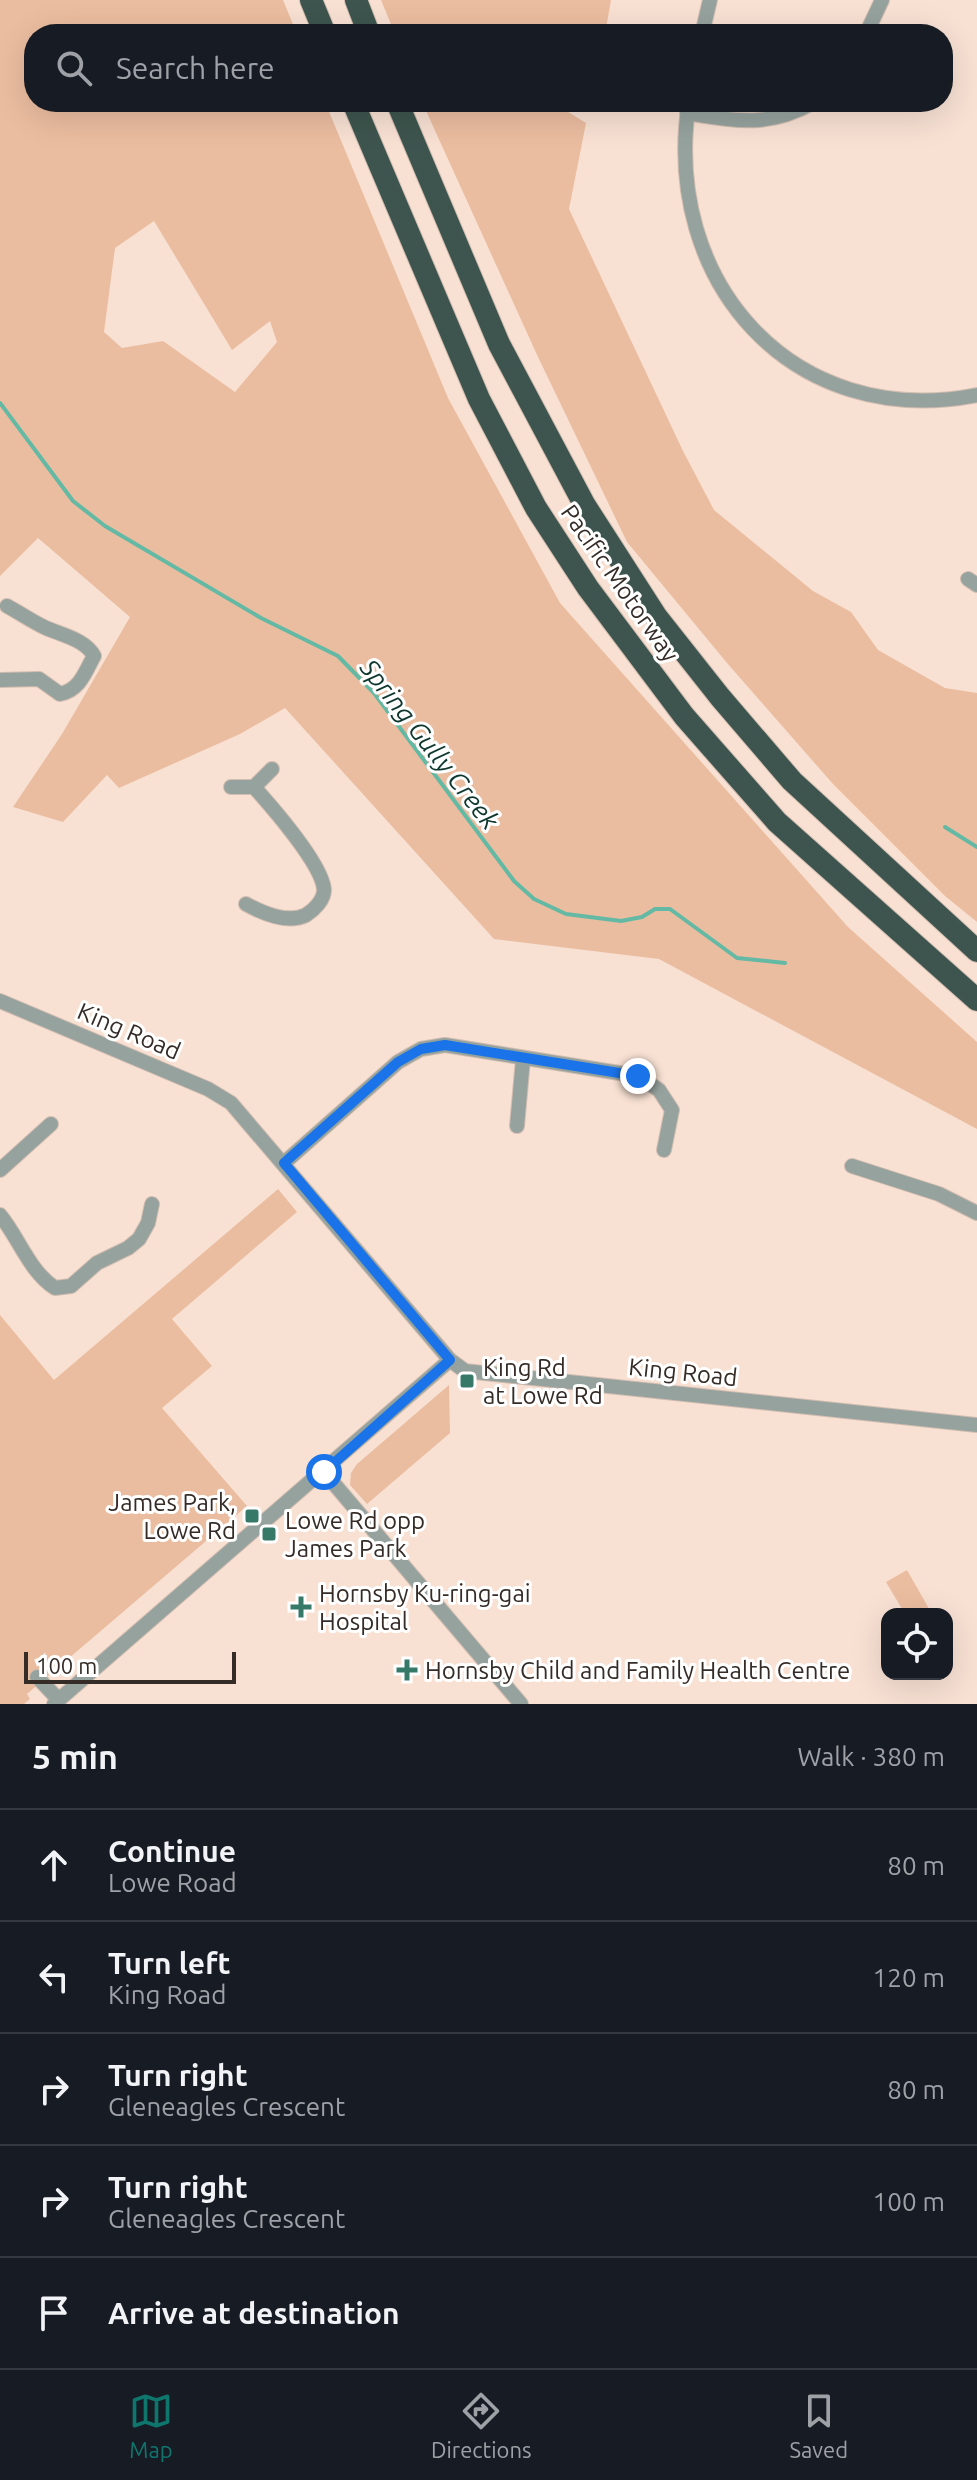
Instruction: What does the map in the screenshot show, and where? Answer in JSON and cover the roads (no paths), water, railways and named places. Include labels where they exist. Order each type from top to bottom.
[{"type":"highway","points":[[311,0],[321,24]]},
{"type":"highway","points":[[356,0],[365,24]]},
{"type":"highway","name":"Pacific Motorway","points":[[357,112],[479,399],[536,508],[588,588],[684,716],[777,822],[977,1000]]},
{"type":"highway","name":"Pacific Motorway","points":[[401,112],[499,344],[584,504],[656,616],[792,781],[977,951]]},
{"type":"street","points":[[704,24],[710,0]]},
{"type":"street","points":[[871,24],[882,0]]},
{"type":"street","points":[[688,112],[684,163],[693,222],[727,297],[757,334],[780,355],[802,369],[859,393],[929,401],[977,395]]},
{"type":"street","points":[[703,112],[739,122],[763,121],[793,112]]},
{"type":"street","points":[[0,680],[39,679],[60,694],[68,693],[76,689],[94,656],[91,650],[60,632],[48,629],[7,606]]},
{"type":"street","points":[[231,787],[254,787],[272,769]]},
{"type":"street","points":[[246,904],[268,914],[295,918],[313,910],[324,890],[312,863],[286,823],[254,787]]},
{"type":"street","name":"King Road","points":[[0,1001],[208,1089],[231,1103],[460,1369],[977,1425]]},
{"type":"street","points":[[284,1163],[398,1062],[421,1049],[445,1045],[638,1076],[659,1090],[672,1110],[664,1150]]},
{"type":"street","points":[[517,1126],[523,1059]]},
{"type":"street","points":[[0,1170],[51,1124]]},
{"type":"street","points":[[852,1166],[939,1194],[977,1213]]},
{"type":"street","points":[[0,1215],[37,1273],[55,1288],[71,1286],[97,1263],[139,1239],[148,1223],[152,1204]]},
{"type":"street","points":[[37,1677],[56,1702],[450,1360]]},
{"type":"street","points":[[324,1472],[521,1704]]},
{"type":"waterway","name":"Spring Gully Creek","points":[[0,403],[73,501],[105,526],[261,618],[338,656],[374,693],[514,881],[534,899],[566,914],[621,921],[642,917],[655,909],[670,909],[737,958],[785,963]]},
{"type":"waterway","points":[[945,827],[977,847]]},
{"type":"place","name":"King Rd at Lowe Rd","points":[[467,1381]]},
{"type":"place","name":"James Park, Lowe Rd","points":[[252,1516]]},
{"type":"place","name":"Lowe Rd opp James Park","points":[[269,1534]]},
{"type":"place","name":"Hornsby Ku-ring-gai Hospital","points":[[301,1607]]},
{"type":"place","name":"Hornsby Child and Family Health Centre","points":[[407,1670]]}]
